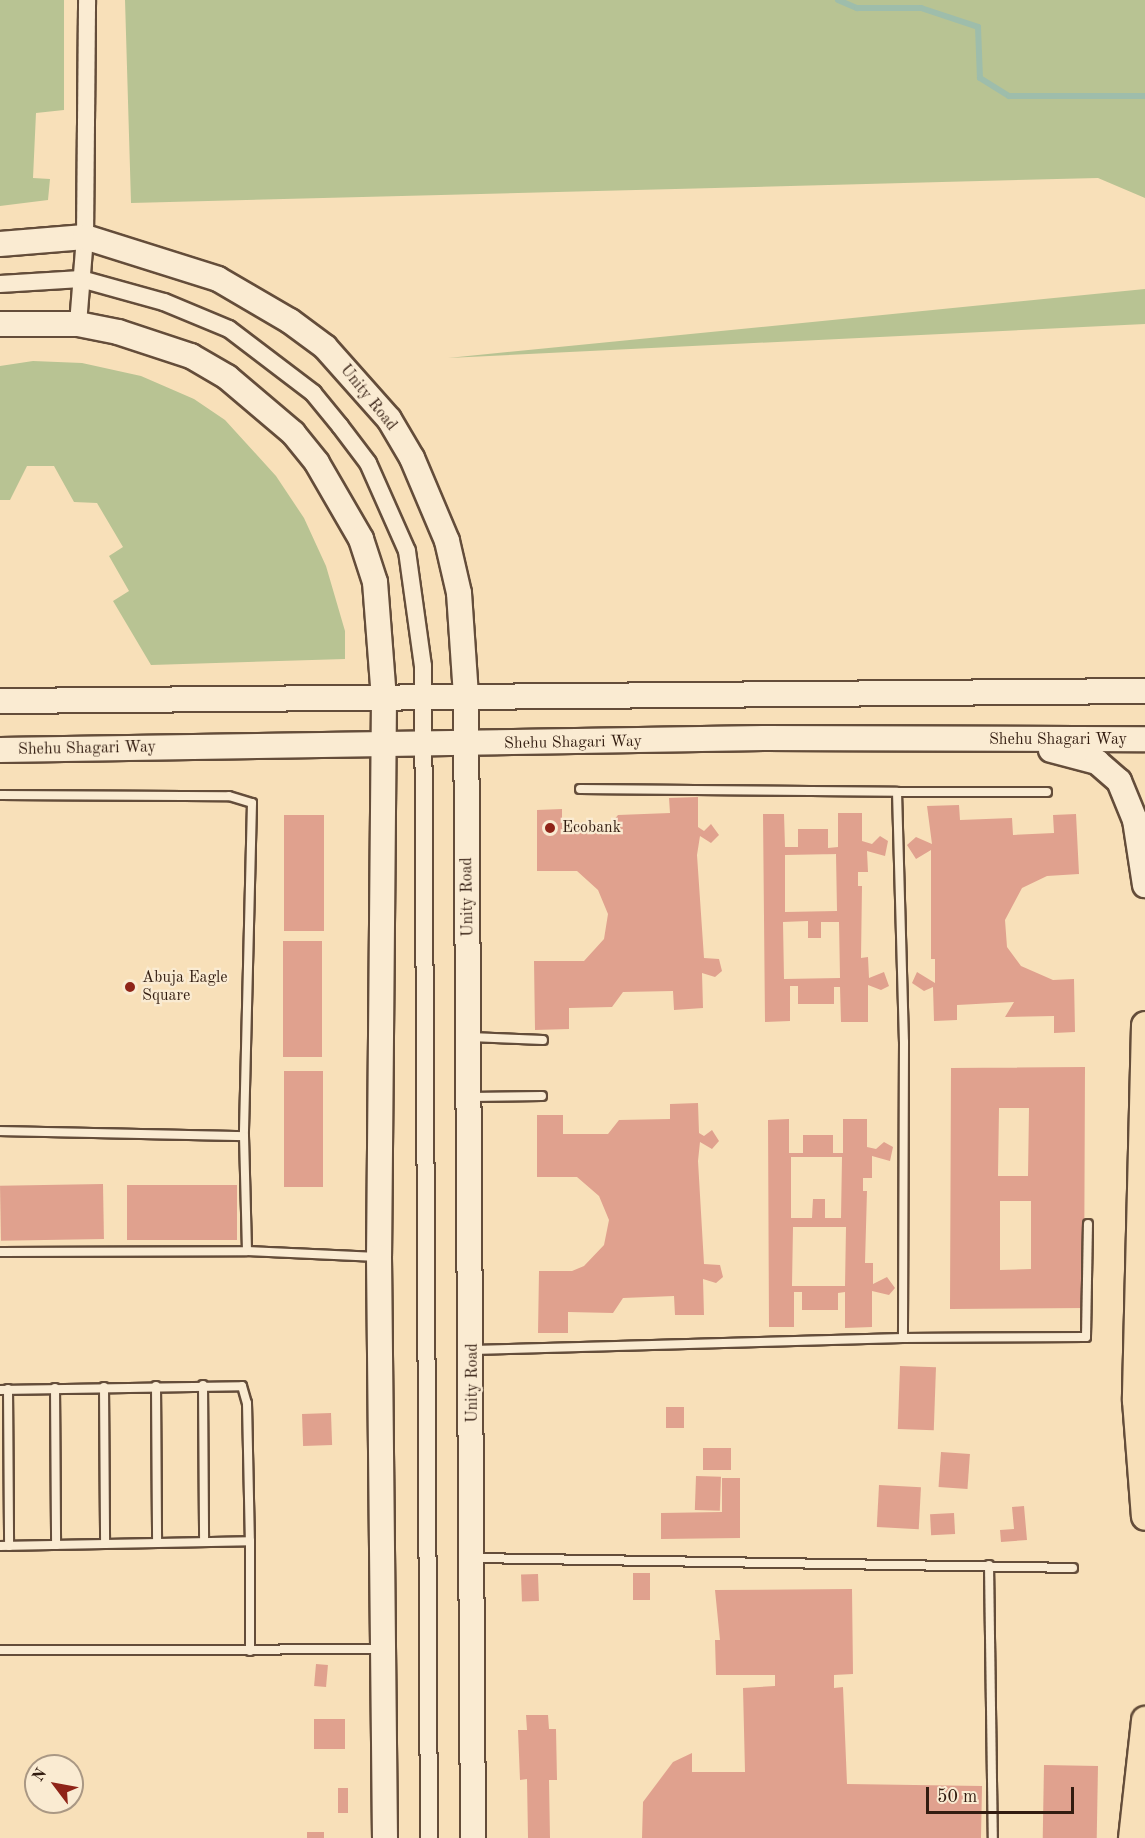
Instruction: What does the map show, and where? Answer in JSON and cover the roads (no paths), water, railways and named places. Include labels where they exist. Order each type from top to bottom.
[{"type":"main road","points":[[1145,1025],[1136,1400],[1145,1516]]},
{"type":"main road","points":[[1132,1838],[1145,1720]]},
{"type":"street","points":[[78,324],[85,237],[87,0]]},
{"type":"street","name":"Unity Road","points":[[0,244],[85,237],[218,279],[254,297],[325,347],[389,419],[412,458],[447,541],[459,593],[467,745],[473,1350],[473,1838]]},
{"type":"street","points":[[0,284],[81,279],[164,302],[229,329],[313,393],[340,426],[368,463],[408,551],[417,594],[424,698],[429,1838]]},
{"type":"street","points":[[0,324],[78,324],[191,356],[227,377],[293,433],[338,495],[361,539],[375,582],[381,620],[384,699],[379,1257],[385,1838]]},
{"type":"street","points":[[0,701],[1145,691]]},
{"type":"street","name":"Shehu Shagari Way","points":[[0,750],[467,745],[764,738],[1017,741],[1145,739]]},
{"type":"street","points":[[1017,741],[1082,756],[1119,781],[1136,820],[1145,885]]},
{"type":"lane","points":[[580,789],[1047,792]]},
{"type":"lane","points":[[897,792],[904,1042],[903,1338]]},
{"type":"lane","points":[[0,795],[229,796],[252,803],[244,1136],[247,1251]]},
{"type":"lane","points":[[469,1037],[543,1040]]},
{"type":"lane","points":[[470,1097],[542,1096]]},
{"type":"lane","points":[[0,1131],[244,1136]]},
{"type":"lane","points":[[473,1350],[903,1338],[1086,1337],[1088,1224]]},
{"type":"lane","points":[[0,1252],[247,1251],[379,1257]]},
{"type":"lane","points":[[203,1385],[204,1542]]},
{"type":"lane","points":[[156,1386],[157,1543]]},
{"type":"lane","points":[[250,1541],[5,1546],[4,1390],[242,1386],[245,1394],[250,1541],[250,1651]]},
{"type":"lane","points":[[104,1387],[105,1544]]},
{"type":"lane","points":[[55,1389],[56,1545]]},
{"type":"lane","points":[[473,1558],[1073,1568]]},
{"type":"lane","points":[[989,1565],[993,1838]]},
{"type":"lane","points":[[0,1650],[383,1649]]},
{"type":"waterway","points":[[838,0],[857,8],[921,8],[978,27],[980,78],[1009,96],[1145,96]]},
{"type":"place","name":"Ecobank","points":[[550,828]]},
{"type":"place","name":"Abuja Eagle Square","points":[[130,987]]}]
